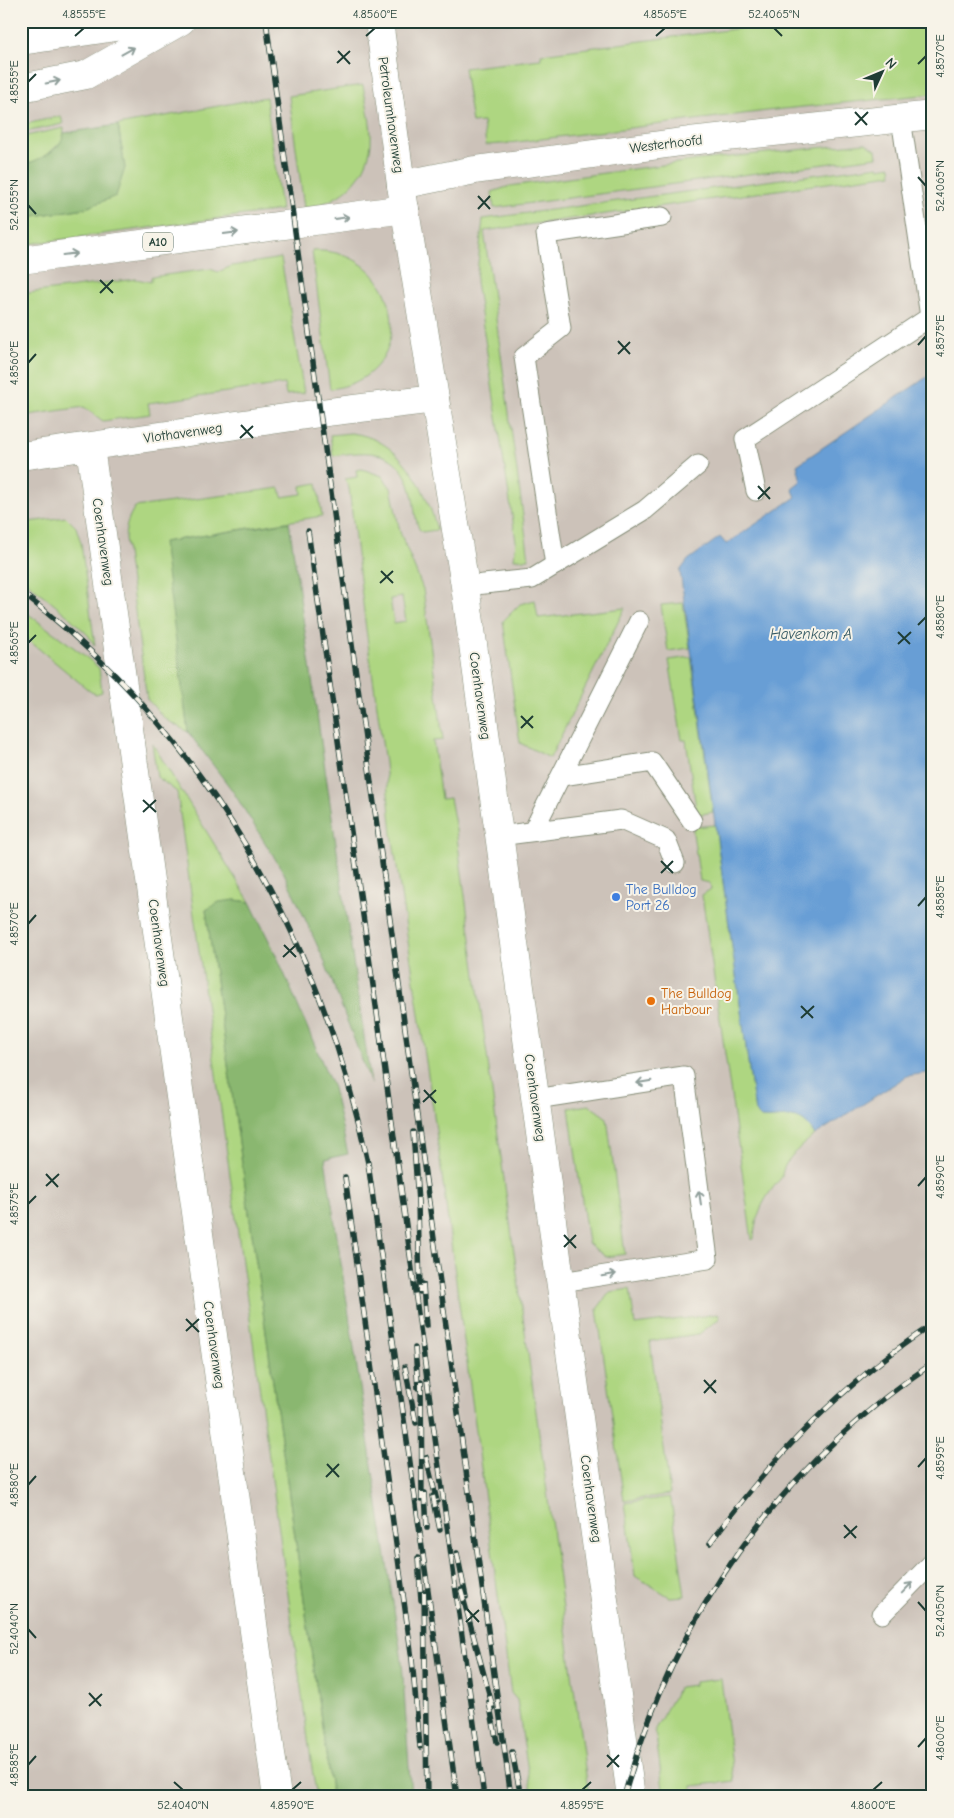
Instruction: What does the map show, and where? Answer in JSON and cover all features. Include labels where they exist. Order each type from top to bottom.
[{"type":"main road","points":[[21,41],[157,21]]},
{"type":"main road","points":[[21,88],[86,75],[181,21]]},
{"type":"main road","name":"Petroleumhavenweg","points":[[378,21],[403,197],[435,399]]},
{"type":"main road","name":"Westerhoofd","points":[[403,197],[475,170],[738,135],[933,115]]},
{"type":"main road","name":"A10","points":[[21,260],[403,197]]},
{"type":"main road","name":"Vlothavenweg","points":[[21,456],[320,413],[435,399]]},
{"type":"main road","name":"Coenhavenweg","points":[[435,399],[465,586],[631,1797]]},
{"type":"main road","name":"Coenhavenweg","points":[[90,447],[277,1797]]},
{"type":"lane","points":[[756,491],[745,439],[930,317],[900,118]]},
{"type":"lane","points":[[555,565],[524,358],[561,328],[546,234],[662,216]]},
{"type":"lane","points":[[465,586],[532,579],[645,510],[698,465]]},
{"type":"lane","points":[[533,831],[639,621]]},
{"type":"lane","points":[[562,776],[652,762],[692,821]]},
{"type":"lane","points":[[499,836],[621,820],[666,840],[675,863]]},
{"type":"lane","points":[[536,1100],[684,1076],[708,1259],[561,1282]]},
{"type":"lane","points":[[882,1614],[933,1562]]},
{"type":"shaded area","points":[[21,21],[933,21],[933,1797],[21,1797]]},
{"type":"green space","points":[[797,21],[933,21],[933,94],[783,109],[486,145],[483,122],[472,123],[464,68],[541,59],[541,54]]},
{"type":"green space","points":[[363,85],[371,136],[369,156],[364,167],[358,178],[340,195],[329,201],[304,208],[289,96]]},
{"type":"green space","points":[[266,97],[281,210],[21,245],[21,218],[86,208],[125,168],[118,125]]},
{"type":"green space","points":[[61,116],[63,124],[21,133],[21,125]]},
{"type":"green space","points":[[118,125],[125,168],[116,196],[86,208],[21,218],[21,166],[41,158],[53,150],[62,140],[64,133]]},
{"type":"green space","points":[[64,128],[63,140],[44,158],[21,166],[21,137]]},
{"type":"green space","points":[[865,143],[876,150],[877,157],[494,208],[492,192],[510,186],[699,160]]},
{"type":"green space","points":[[879,166],[879,168],[891,166],[892,174],[484,231],[529,559],[514,559],[516,541],[476,281],[483,219]]},
{"type":"green space","points":[[312,251],[343,255],[367,269],[383,289],[391,314],[390,339],[380,362],[360,379],[330,389]]},
{"type":"green space","points":[[281,258],[304,393],[286,395],[284,384],[148,403],[150,414],[103,421],[84,407],[21,416],[21,294],[136,279],[151,282],[151,277],[210,269],[218,272],[232,266]]},
{"type":"green space","points":[[351,433],[368,437],[384,444],[408,467],[426,497],[437,530],[422,532],[419,529],[406,477],[391,459],[371,453],[333,456],[330,435]]},
{"type":"green space","points":[[362,469],[382,476],[391,488],[400,532],[423,589],[443,740],[433,741],[441,799],[450,798],[456,830],[589,1797],[532,1797],[517,1700],[511,1693],[433,1108],[392,834],[385,763],[349,488],[345,479],[357,477],[356,470]],"holes":[[[402,597],[406,621],[394,623],[390,599]]]},
{"type":"green space","points":[[317,483],[322,516],[164,542],[188,732],[165,719],[147,699],[125,538],[128,522],[135,507],[280,488],[282,497],[302,494],[301,486]]},
{"type":"green space","points":[[66,517],[76,527],[81,543],[95,646],[88,635],[68,616],[21,577],[21,523]]},
{"type":"green space","points":[[289,522],[371,1084],[324,960],[284,873],[232,790],[188,732],[163,542]]},
{"type":"green space","points":[[535,600],[538,618],[625,608],[550,758],[520,743],[503,621],[520,604]]},
{"type":"green space","points":[[683,603],[690,648],[668,651],[661,605]]},
{"type":"green space","points":[[21,608],[99,668],[102,692],[96,694],[91,692],[21,634]]},
{"type":"green space","points":[[691,657],[713,812],[697,815],[686,740],[682,740],[669,660]]},
{"type":"green space","points":[[152,743],[250,902],[235,900],[206,910],[332,1797],[317,1797],[313,1775],[177,792],[157,777]]},
{"type":"green space","points":[[715,825],[755,1112],[761,1118],[798,1118],[815,1135],[794,1153],[785,1165],[782,1177],[762,1206],[756,1221],[754,1239],[752,1240],[702,895],[711,889],[710,883],[700,881],[693,833],[693,827]]},
{"type":"green space","points":[[235,900],[250,902],[278,959],[333,1088],[348,1154],[325,1159],[402,1661],[411,1797],[332,1797],[206,910],[219,902]]},
{"type":"green space","points":[[589,1105],[607,1118],[625,1254],[606,1257],[588,1243],[569,1108]]},
{"type":"green space","points":[[630,1289],[635,1325],[718,1314],[720,1318],[699,1334],[650,1341],[670,1494],[624,1501],[597,1309],[610,1292]]},
{"type":"green space","points":[[670,1497],[685,1596],[670,1597],[635,1576],[625,1503]]},
{"type":"green space","points":[[721,1679],[734,1781],[692,1786],[693,1797],[664,1797],[655,1729],[679,1687],[694,1685],[694,1682]]},
{"type":"water","name":"Havenkom A","points":[[933,373],[933,1072],[907,1076],[815,1135],[798,1118],[761,1118],[755,1112],[680,571],[688,560],[720,537],[726,544],[796,497],[792,488],[801,481],[797,465]]},
{"type":"railway","points":[[266,21],[511,1797]]},
{"type":"railway","points":[[308,531],[378,1020],[484,1797]]},
{"type":"railway","points":[[21,592],[87,648],[147,709],[199,775],[246,846],[286,920],[320,998],[347,1079],[368,1163],[457,1797]]},
{"type":"railway","points":[[413,1132],[418,1202],[420,1292]]},
{"type":"railway","points":[[345,1177],[412,1659],[420,1747]]},
{"type":"railway","points":[[423,1284],[426,1326]]},
{"type":"railway","points":[[710,1543],[759,1480],[811,1423],[868,1372],[933,1324]]},
{"type":"railway","points":[[415,1348],[418,1388]]},
{"type":"railway","points":[[624,1797],[645,1731],[671,1669],[702,1609],[739,1552],[780,1499],[826,1449],[877,1404],[933,1363]]},
{"type":"railway","points":[[405,1367],[416,1423]]},
{"type":"railway","points":[[421,1382],[422,1499]]},
{"type":"railway","points":[[426,1457],[437,1501]]},
{"type":"railway","points":[[425,1493],[427,1528]]},
{"type":"railway","points":[[433,1496],[440,1530]]},
{"type":"railway","points":[[457,1553],[466,1597]]},
{"type":"railway","points":[[418,1558],[421,1600]]},
{"type":"railway","points":[[461,1590],[493,1708]]},
{"type":"railway","points":[[424,1592],[427,1797]]},
{"type":"railway","points":[[489,1702],[497,1742]]},
{"type":"railway","points":[[512,1752],[521,1797]]},
{"type":"place","name":"The Bulldog Port 26","points":[[616,897]]},
{"type":"place","name":"The Bulldog Harbour","points":[[651,1001]]}]
